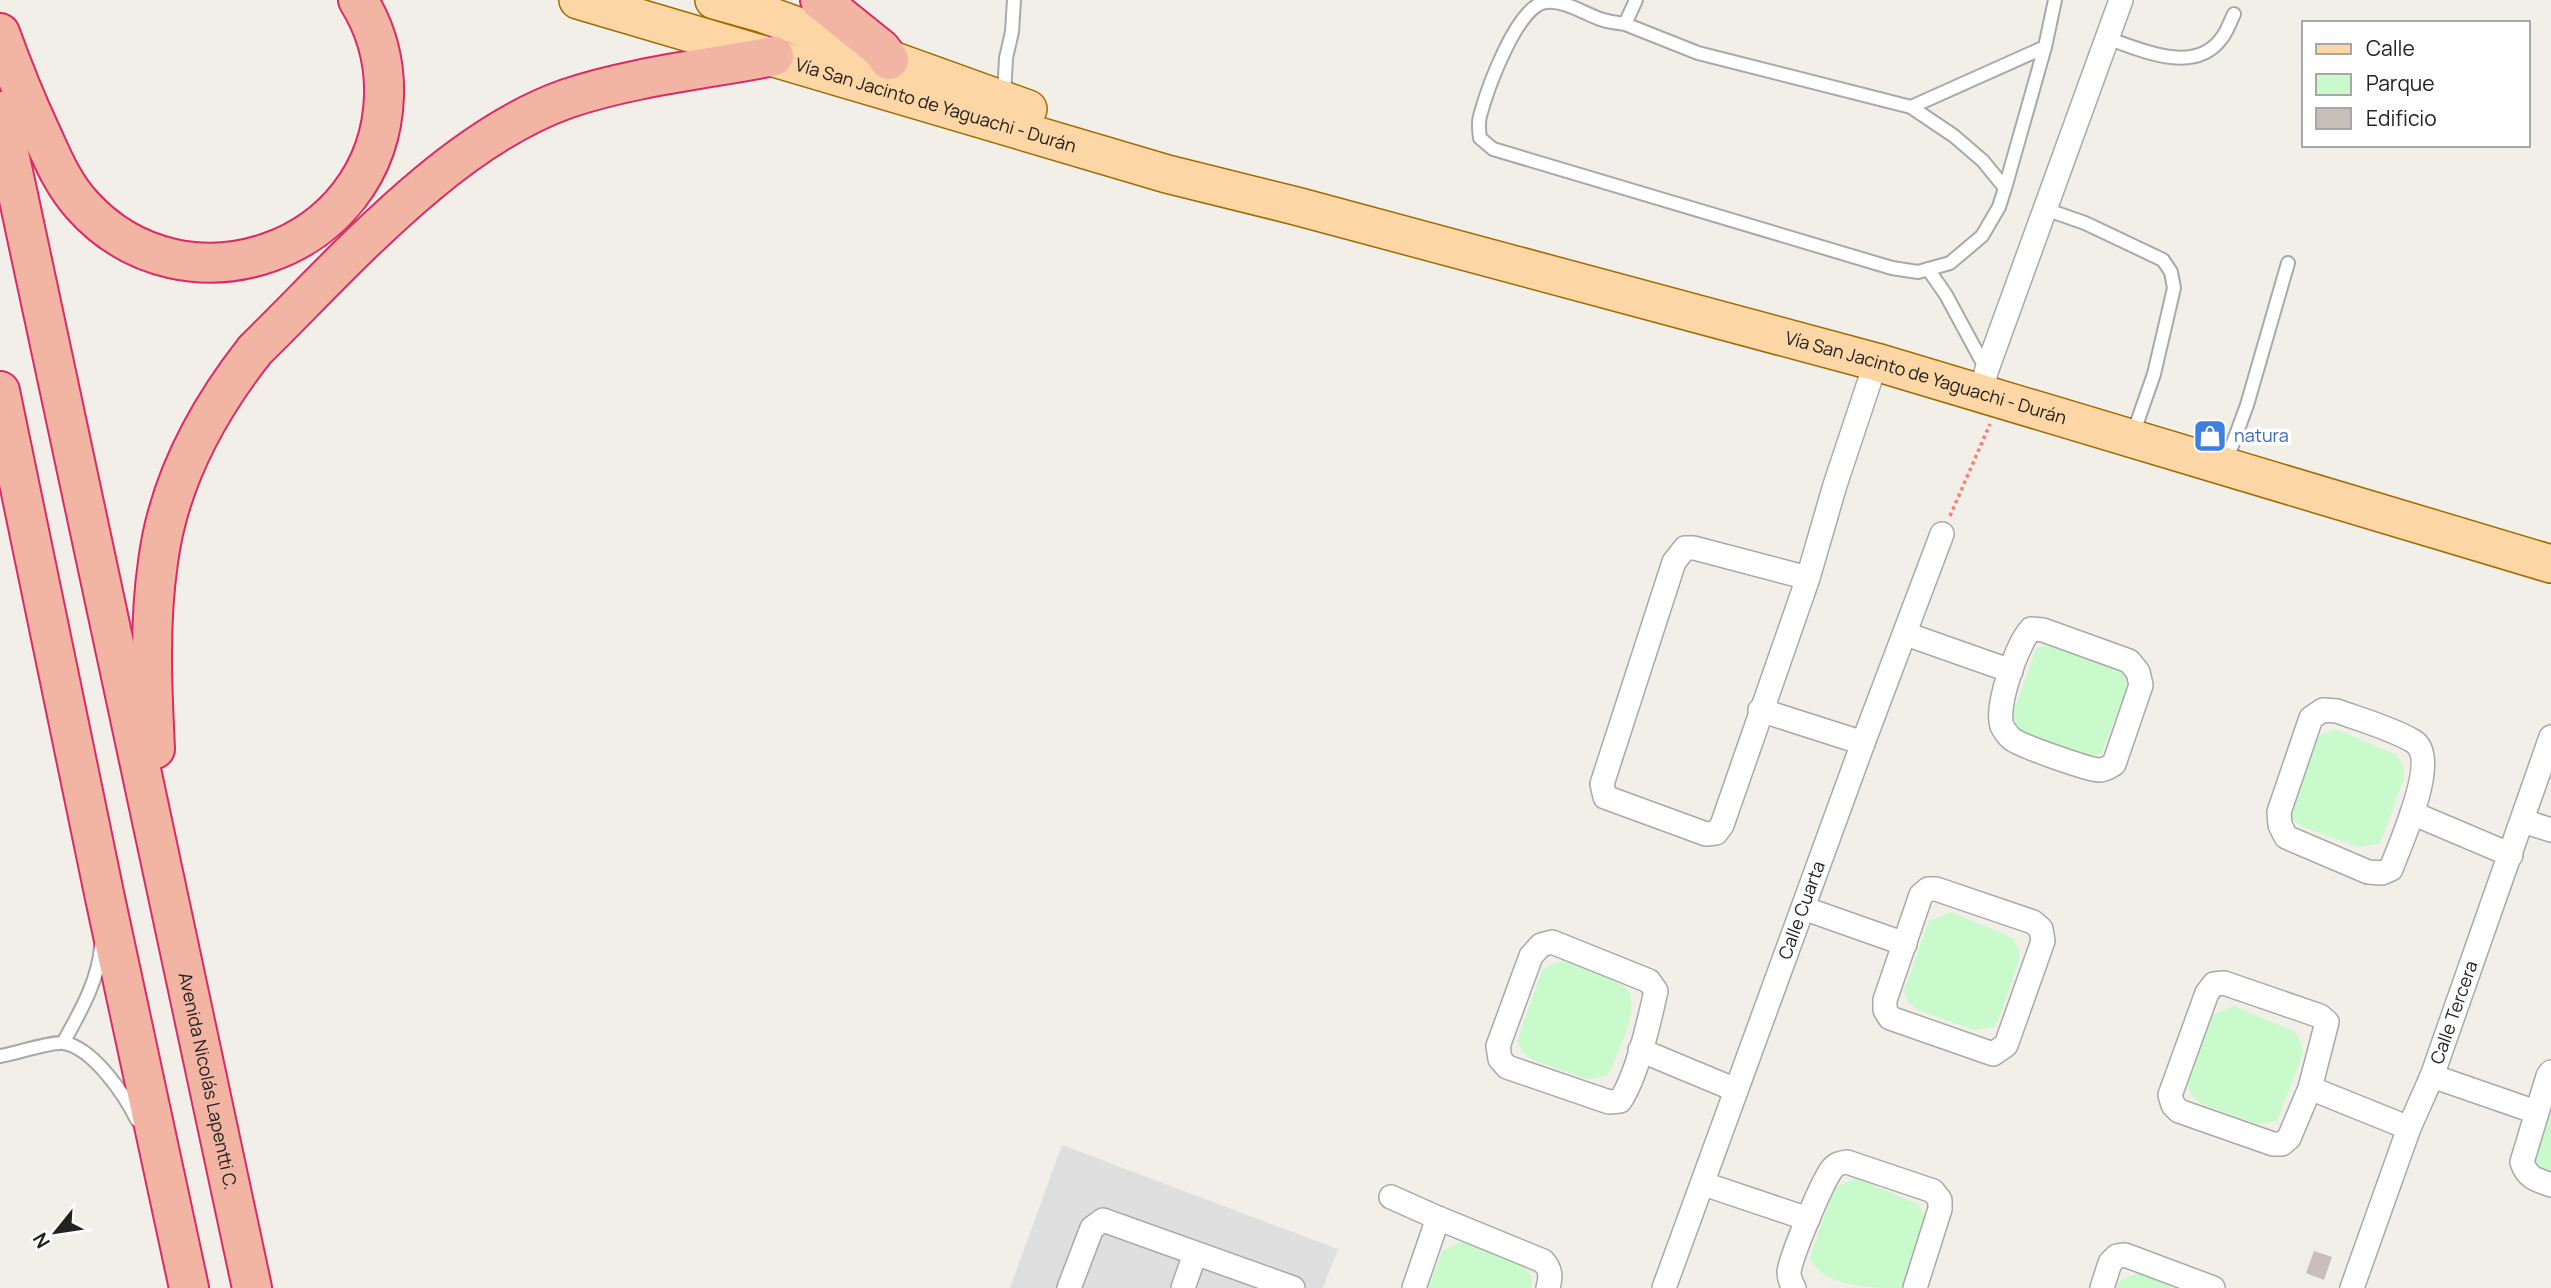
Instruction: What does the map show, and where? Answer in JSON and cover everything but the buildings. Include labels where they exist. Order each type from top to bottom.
[{"type":"highway","points":[[0,33],[15,75],[56,167],[80,203],[97,221],[139,248],[167,258],[238,261],[284,248],[319,226],[347,198],[367,169],[382,120],[384,89],[378,43],[358,0]]},
{"type":"highway","points":[[820,0],[881,50],[889,60]]},
{"type":"highway","points":[[163,874],[153,704],[158,561],[170,508],[189,456],[232,379],[255,350],[427,183],[505,129],[555,104],[599,89],[774,56]]},
{"type":"highway","points":[[0,111],[163,874]]},
{"type":"highway","points":[[0,391],[189,1288]]},
{"type":"highway","points":[[0,503],[28,561],[58,674]]},
{"type":"highway","name":"Avenida Nicolás Lapentti C.","points":[[163,874],[252,1288]]},
{"type":"main road","name":"Vía San Jacinto de Yaguachi - Durán","points":[[578,0],[1167,174],[1877,362],[1990,386],[2132,438],[2551,564]]},
{"type":"main road","name":"Vía San Jacinto de Yaguachi - Durán","points":[[714,0],[764,14],[1296,206]]},
{"type":"street","points":[[1990,386],[2045,209],[2121,0]]},
{"type":"street","points":[[1808,578],[1694,548],[1685,548],[1680,552],[1674,562],[1606,771],[1602,794],[1706,834],[1716,833],[1722,825],[1808,578],[1877,362]]},
{"type":"street","name":"Calle Cuarta","points":[[1664,1288],[1942,534]]},
{"type":"street","points":[[2031,629],[2043,630],[2129,661],[2138,672],[2140,685],[2114,764],[2103,771],[2088,768],[2011,739],[2003,727],[2000,712],[2011,671],[2025,636],[2031,629]]},
{"type":"street","points":[[1906,634],[2011,671]]},
{"type":"street","points":[[1760,710],[1863,743]]},
{"type":"street","points":[[2323,710],[2337,710],[2416,742],[2424,755],[2424,767],[2412,813],[2391,869],[2382,873],[2368,872],[2286,837],[2280,825],[2279,812],[2311,718],[2323,710]]},
{"type":"street","name":"Calle Tercera","points":[[2352,1288],[2409,1128],[2432,1076],[2551,737]]},
{"type":"street","points":[[2412,813],[2511,855]]},
{"type":"street","points":[[2523,821],[2551,831]]},
{"type":"street","points":[[1928,889],[1936,889],[2033,922],[2041,929],[2043,941],[2006,1045],[2001,1050],[1993,1054],[1891,1018],[1885,1010],[1885,1000],[1905,944],[1921,895],[1928,889]]},
{"type":"street","points":[[1803,908],[1905,944]]},
{"type":"street","points":[[1552,942],[1649,981],[1656,991],[1640,1050],[1626,1093],[1620,1101],[1609,1102],[1507,1067],[1500,1059],[1497,1046],[1531,956],[1541,945],[1552,942]]},
{"type":"street","points":[[2214,984],[2224,984],[2272,999],[2320,1016],[2327,1022],[2311,1088],[2289,1138],[2282,1144],[2273,1144],[2179,1111],[2173,1105],[2170,1095],[2207,993],[2214,984]]},
{"type":"street","points":[[1640,1050],[1737,1090]]},
{"type":"street","points":[[2551,1072],[2522,1162],[2530,1177],[2551,1185]]},
{"type":"street","points":[[2432,1076],[2536,1112]]},
{"type":"street","points":[[2311,1088],[2409,1128]]},
{"type":"street","points":[[1794,1288],[1789,1272],[1808,1219],[1831,1170],[1838,1163],[1847,1162],[1933,1191],[1940,1200],[1940,1209],[1915,1288]]},
{"type":"street","points":[[1704,1184],[1808,1219]]},
{"type":"street","points":[[1391,1197],[1543,1261],[1549,1268],[1551,1277],[1548,1288]]},
{"type":"street","points":[[1414,1288],[1438,1217]]},
{"type":"street","points":[[1069,1288],[1092,1227],[1104,1220],[1293,1288]]},
{"type":"street","points":[[1183,1288],[1195,1254]]},
{"type":"street","points":[[2102,1288],[2110,1263],[2116,1256],[2124,1255],[2213,1288]]},
{"type":"lane","points":[[1004,100],[1006,58],[1012,32],[1014,0]]},
{"type":"lane","points":[[1625,24],[1636,0]]},
{"type":"lane","points":[[2005,188],[1983,161],[1954,136],[1912,107],[1698,53],[1625,24],[1602,20],[1550,1],[1531,9],[1506,47],[1479,119],[1480,138],[1493,149],[1892,268],[1918,272],[1950,262],[1982,236],[1998,206],[2005,188],[2045,47],[2054,0]]},
{"type":"lane","points":[[2108,38],[2177,58],[2203,56],[2221,40],[2234,15]]},
{"type":"lane","points":[[1912,107],[2045,47]]},
{"type":"lane","points":[[2045,209],[2085,223],[2163,261],[2171,272],[2174,288],[2154,374],[2132,438]]},
{"type":"lane","points":[[2225,466],[2247,405],[2288,262]]},
{"type":"lane","points":[[1928,269],[1946,295],[1990,386]]},
{"type":"lane","points":[[64,1043],[81,1010],[100,956],[105,898]]},
{"type":"lane","points":[[0,1056],[64,1043],[90,1056],[125,1095],[165,1174]]},
{"type":"path","points":[[1942,534],[1990,386]]},
{"type":"shaded area","points":[[1062,1145],[1338,1249],[1323,1288],[1010,1288]]},
{"type":"green space","points":[[2058,639],[2119,666],[2126,678],[2127,688],[2101,754],[2081,757],[2016,730],[2011,719],[2036,649]]},
{"type":"green space","points":[[2335,729],[2397,755],[2404,768],[2404,778],[2379,844],[2358,847],[2303,827],[2293,820],[2289,809],[2313,739]]},
{"type":"green space","points":[[1951,912],[2013,938],[2019,950],[2019,960],[1994,1027],[1974,1030],[1918,1010],[1909,1003],[1904,991],[1929,921]]},
{"type":"green space","points":[[1564,961],[1611,980],[1630,994],[1632,1003],[1628,1025],[1607,1076],[1587,1079],[1531,1059],[1522,1052],[1517,1041],[1542,971],[1550,965]]},
{"type":"green space","points":[[2234,1006],[2295,1032],[2302,1044],[2303,1054],[2277,1121],[2257,1124],[2202,1104],[2192,1096],[2187,1085],[2212,1015]]},
{"type":"green space","points":[[2551,1092],[2551,1172],[2534,1163],[2530,1152]]},
{"type":"green space","points":[[1856,1178],[1918,1204],[1925,1217],[1925,1227],[1902,1288],[1877,1288],[1837,1281],[1816,1268],[1810,1258],[1834,1188]]},
{"type":"green space","points":[[1463,1241],[1525,1267],[1532,1279],[1532,1288],[1428,1288],[1442,1251]]},
{"type":"green space","points":[[2139,1273],[2173,1288],[2116,1288],[2122,1280]]},
{"type":"place","name":"natura","points":[[2210,436]]}]
